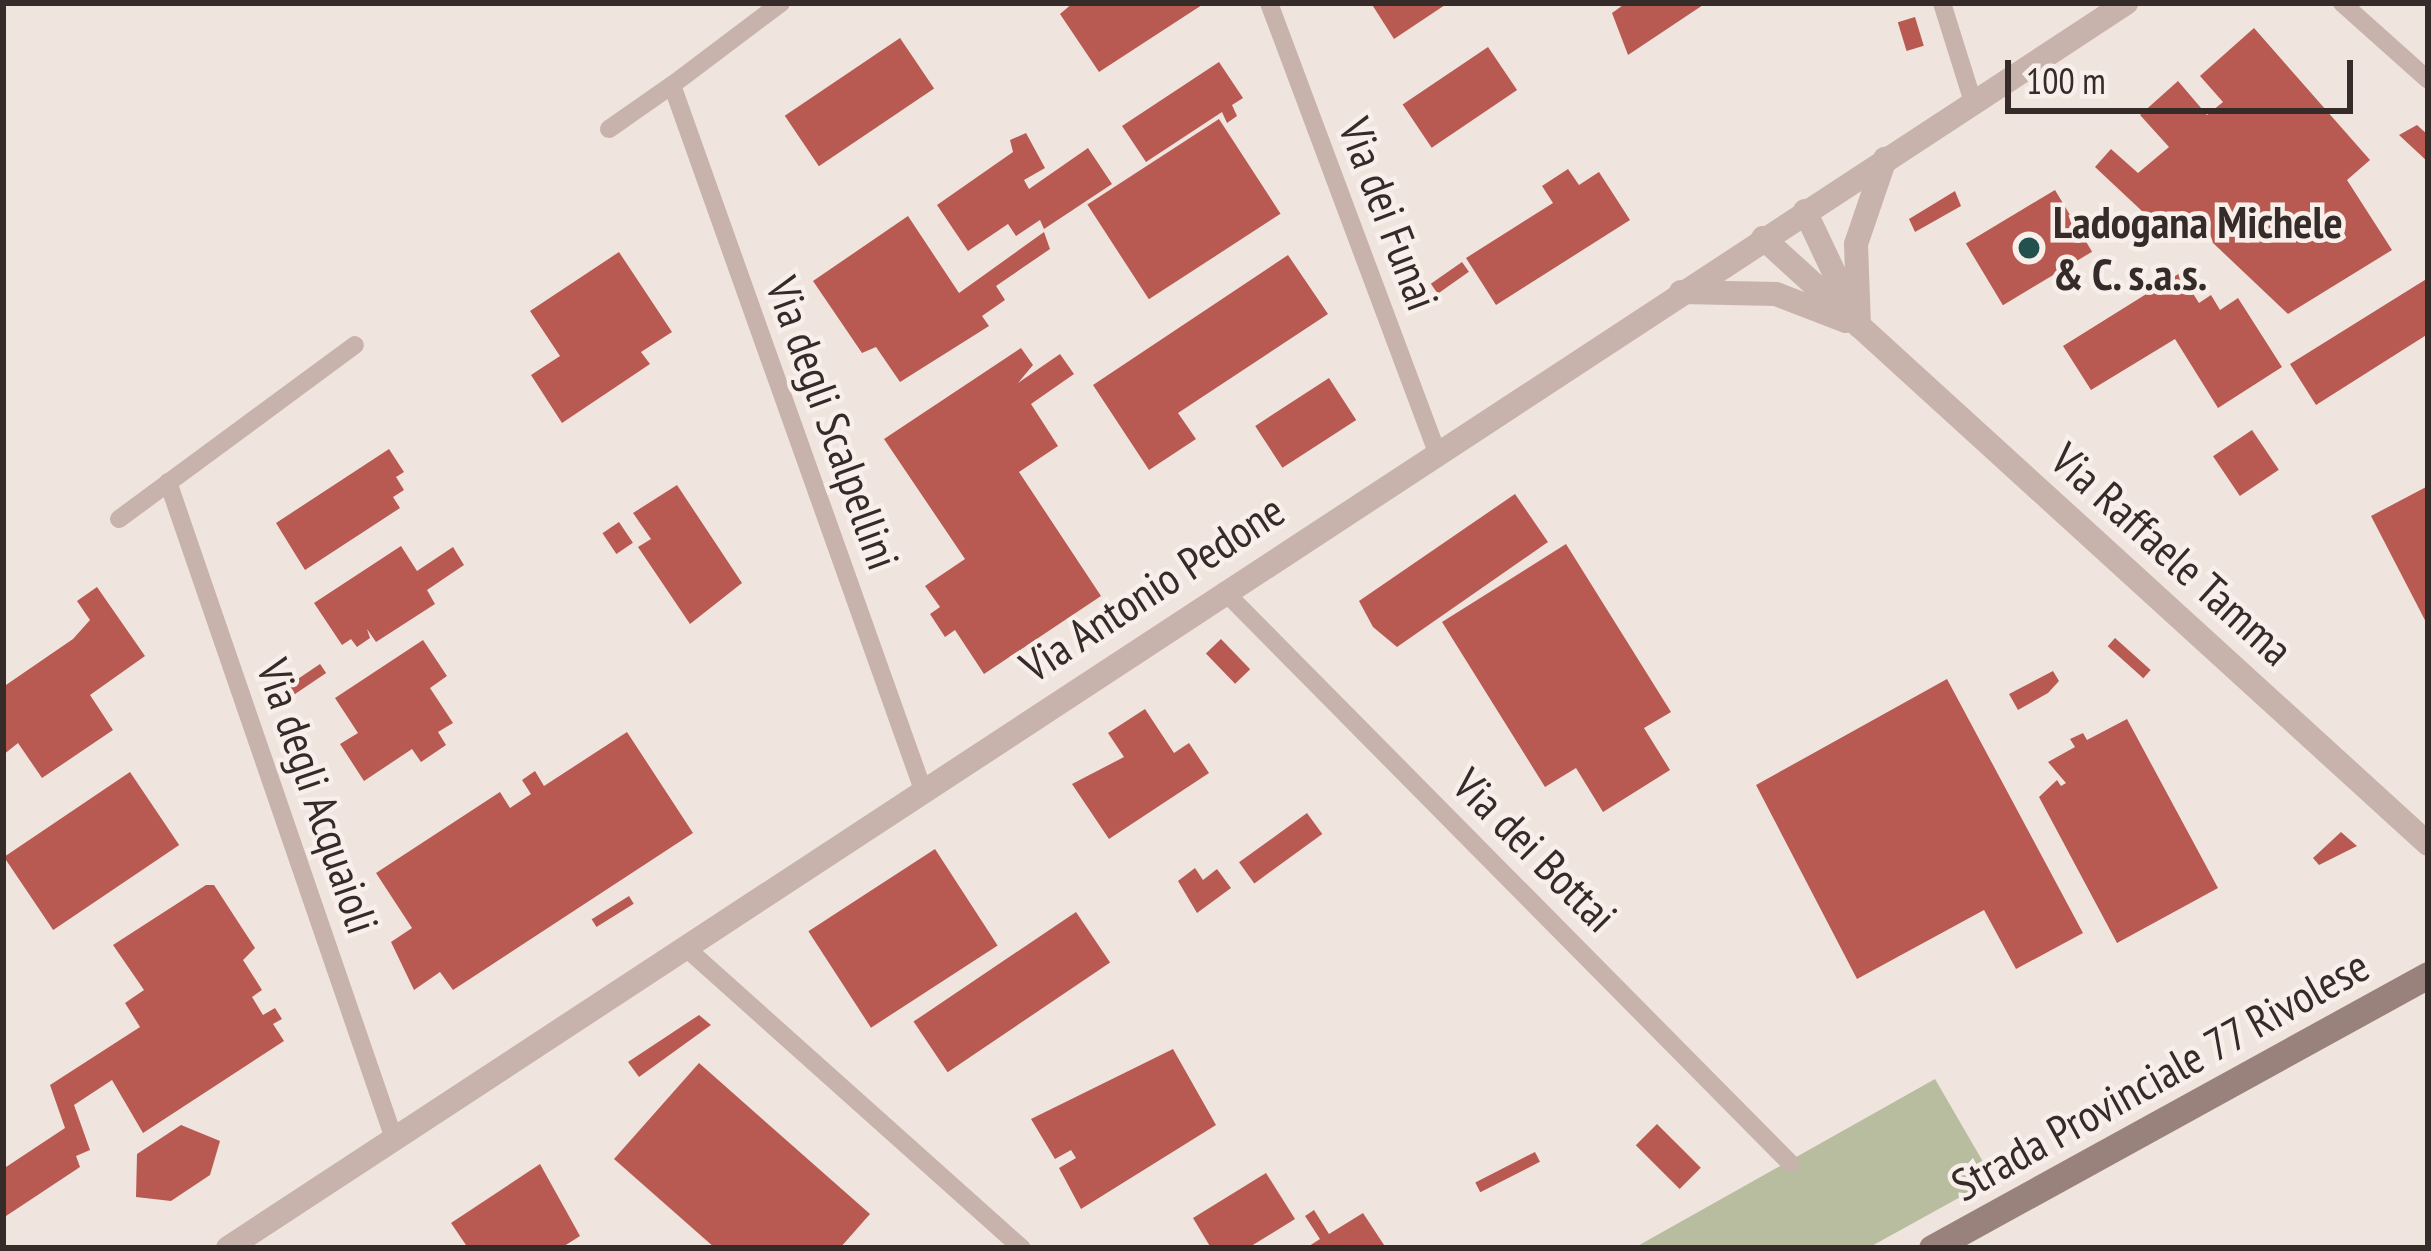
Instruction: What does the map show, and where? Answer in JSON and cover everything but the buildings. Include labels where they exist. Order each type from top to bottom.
[{"type":"main road","name":"Strada Provinciale 77 Rivolese","points":[[1932,1248],[2426,971]]},
{"type":"street","points":[[609,129],[781,3]]},
{"type":"street","name":"Via dei Funai","points":[[1269,3],[1437,452]]},
{"type":"street","points":[[1942,3],[1973,102]]},
{"type":"street","name":"Via Antonio Pedone","points":[[228,1248],[922,787],[2126,3]]},
{"type":"street","points":[[2342,3],[2428,80]]},
{"type":"street","name":"Via degli Scalpellini","points":[[672,85],[922,787]]},
{"type":"street","points":[[1859,326],[1856,244],[1885,159]]},
{"type":"street","points":[[1805,211],[1859,326]]},
{"type":"street","name":"Via Raffaele Tamma","points":[[1763,238],[2428,844]]},
{"type":"street","points":[[1681,292],[1776,294],[1859,326]]},
{"type":"street","points":[[119,519],[355,346]]},
{"type":"street","name":"Via degli Acquaioli","points":[[168,482],[393,1136]]},
{"type":"street","name":"Via dei Bottai","points":[[1224,591],[1790,1163]]},
{"type":"street","points":[[685,947],[1022,1248]]},
{"type":"green space","points":[[1935,1079],[1993,1179],[1868,1248],[1634,1248]]},
{"type":"place","name":"Ladogana Michele & C. s.a.s.","points":[[2029,248]]}]
